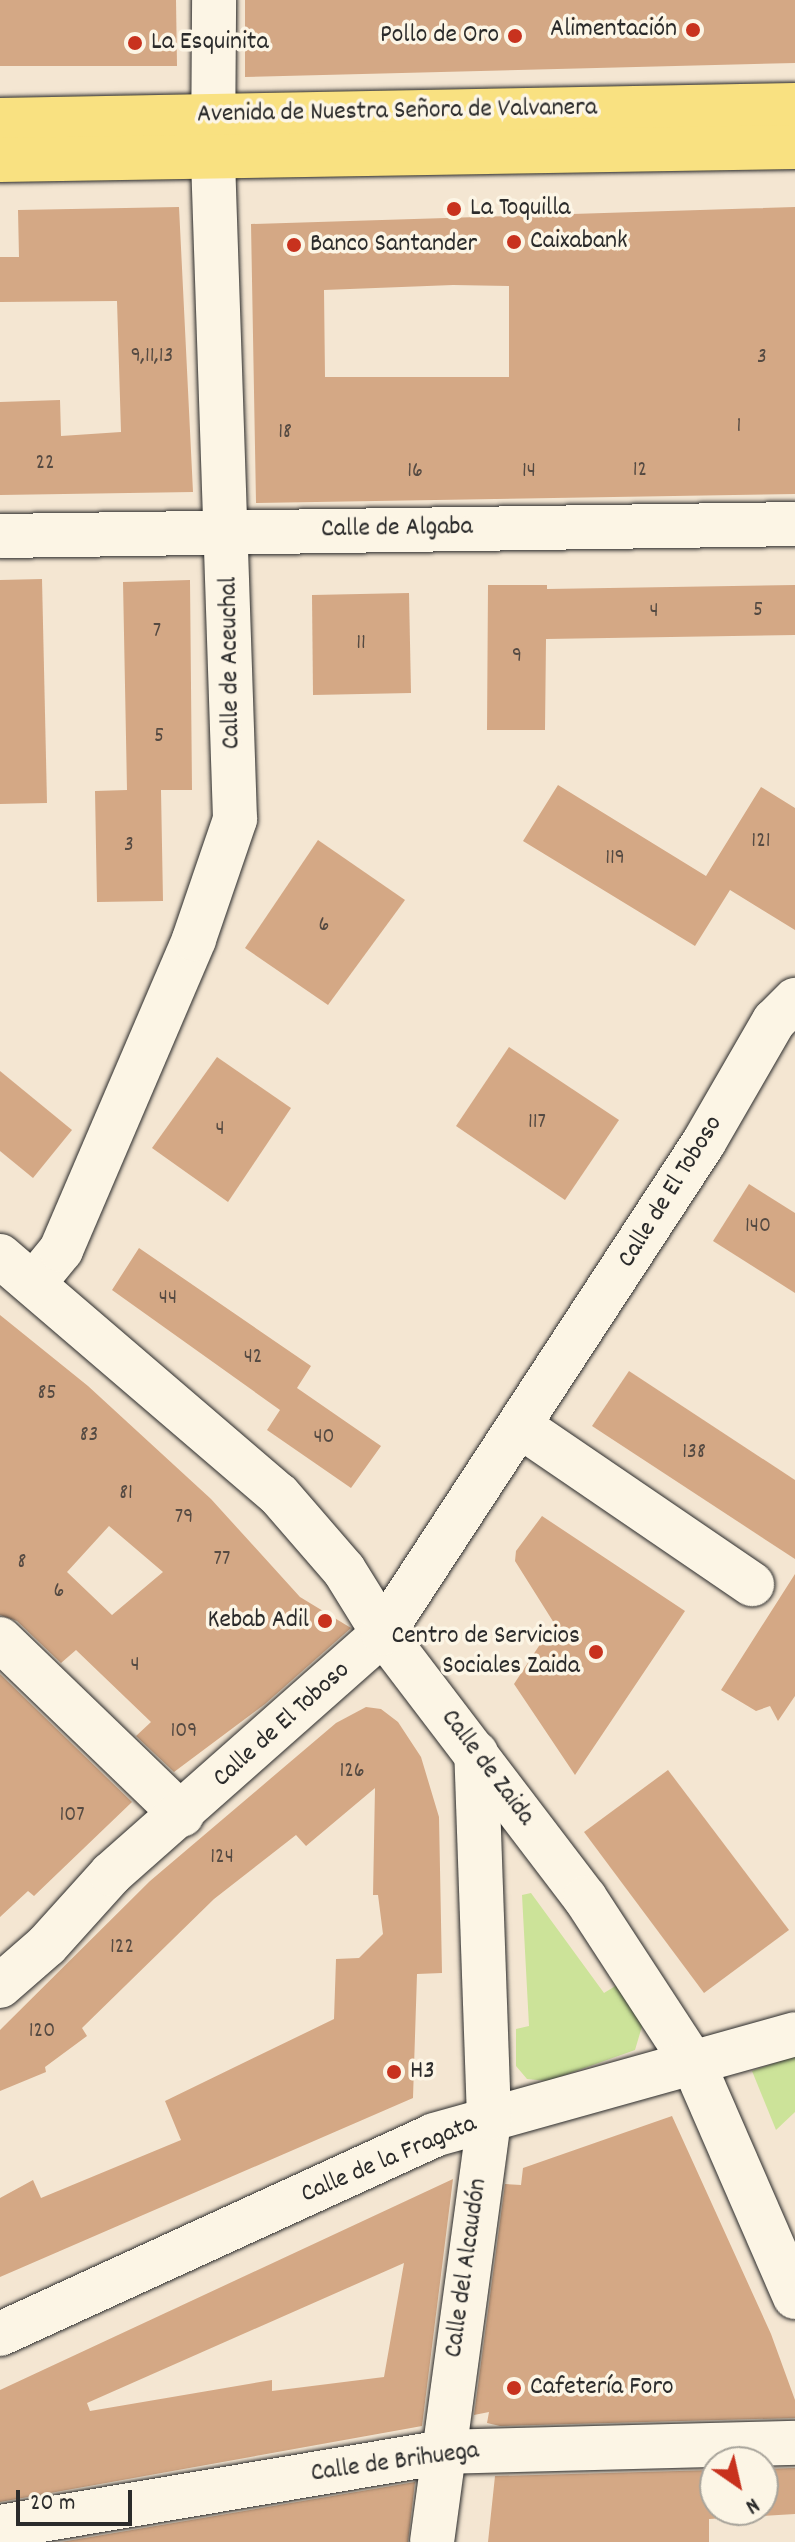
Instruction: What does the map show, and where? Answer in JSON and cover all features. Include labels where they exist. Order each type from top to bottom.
[{"type":"main road","name":"Avenida de Nuestra Señora de Valvanera","points":[[0,120],[795,105]]},
{"type":"main road","name":"Avenida de Nuestra Señora de Valvanera","points":[[0,160],[795,147]]},
{"type":"street","name":"Calle de Aceuchal","points":[[34,1283],[61,1250],[194,939],[235,819],[228,532],[213,158],[214,0]]},
{"type":"street","name":"Calle de Algaba","points":[[0,536],[795,524]]},
{"type":"street","name":"Calle de El Toboso","points":[[0,1986],[111,1874],[182,1815],[383,1633],[704,1142],[774,1021],[795,1000]]},
{"type":"street","name":"Calle de Zaida","points":[[0,1256],[279,1495],[344,1570],[383,1633],[585,1898],[694,2065],[795,2297]]},
{"type":"street","points":[[520,1426],[752,1584]]},
{"type":"street","points":[[0,1639],[182,1815]]},
{"type":"street","name":"Calle del Alcaudón","points":[[432,2542],[489,2118],[476,1753]]},
{"type":"street","name":"Calle de la Fragata","points":[[0,2334],[434,2135],[694,2065],[795,2034]]},
{"type":"street","name":"Calle de Brihuega","points":[[0,2527],[442,2452],[795,2443]]},
{"type":"green space","points":[[531,1893],[604,1993],[617,1985],[643,2023],[635,2050],[548,2081],[527,2079],[516,2066],[516,2029],[529,2026],[522,1895]]},
{"type":"green space","points":[[795,2056],[795,2112],[776,2130],[752,2071]]},
{"type":"building","points":[[0,0],[176,0],[177,66],[0,66]]},
{"type":"building","points":[[245,0],[795,0],[795,63],[245,77]]},
{"type":"building","points":[[179,207],[193,492],[0,495],[0,402],[60,400],[61,436],[121,432],[117,301],[0,302],[0,257],[19,257],[18,210]]},
{"type":"building","points":[[795,207],[795,494],[256,503],[251,224]],"holes":[[[509,286],[509,377],[325,377],[324,290]]]},
{"type":"building","points":[[42,579],[47,803],[0,804],[0,580]]},
{"type":"building","points":[[190,580],[192,790],[161,790],[163,901],[97,902],[95,791],[127,790],[123,582]]},
{"type":"building","points":[[488,585],[547,585],[547,589],[795,585],[795,635],[546,639],[545,730],[487,730]]},
{"type":"building","points":[[409,593],[411,693],[313,695],[312,595]]},
{"type":"building","points":[[558,785],[706,876],[761,787],[795,808],[795,930],[730,890],[695,946],[523,841]]},
{"type":"building","points":[[318,840],[405,900],[328,1005],[245,948]]},
{"type":"building","points":[[509,1047],[619,1120],[565,1200],[456,1126]]},
{"type":"building","points":[[217,1057],[291,1108],[228,1202],[152,1148]]},
{"type":"building","points":[[0,1071],[72,1130],[33,1178],[0,1151]]},
{"type":"building","points":[[749,1184],[795,1213],[795,1293],[713,1241]]},
{"type":"building","points":[[139,1248],[311,1366],[297,1388],[381,1446],[351,1488],[267,1430],[280,1410],[112,1290]]},
{"type":"building","points":[[0,1315],[88,1386],[211,1499],[300,1597],[351,1628],[265,1704],[174,1772],[136,1736],[151,1722],[76,1650],[61,1663],[17,1621],[0,1615]],"holes":[[[109,1526],[163,1572],[112,1615],[67,1572]]]},
{"type":"building","points":[[629,1371],[795,1480],[795,1559],[592,1426]]},
{"type":"building","name":"Centro de Servicios Sociales Zaida","points":[[542,1516],[685,1611],[575,1775],[514,1684],[554,1623],[515,1561],[516,1551]]},
{"type":"building","points":[[795,1574],[795,1696],[778,1721],[770,1706],[756,1711],[721,1690]]},
{"type":"building","points":[[0,1674],[132,1802],[34,1896],[28,1891],[0,1917]]},
{"type":"building","points":[[366,1707],[381,1709],[398,1722],[421,1757],[439,1817],[442,1973],[417,1974],[413,2098],[0,2277],[0,2198],[33,2180],[41,2198],[181,2140],[165,2101],[334,2019],[336,1959],[359,1958],[383,1934],[378,1895],[373,1895],[375,1788],[306,1846],[296,1835],[214,1899],[82,2028],[87,2036],[45,2067],[46,2072],[0,2091],[0,2030],[150,1881],[336,1723]]},
{"type":"building","points":[[668,1770],[789,1930],[704,1993],[584,1832]]},
{"type":"building","points":[[672,2116],[771,2334],[795,2400],[795,2418],[500,2426],[487,2423],[489,2412],[474,2415],[505,2184],[521,2185],[523,2168]]},
{"type":"building","points":[[453,2179],[422,2426],[0,2502],[0,2390]],"holes":[[[404,2263],[384,2377],[272,2391],[272,2380],[90,2411],[87,2403]]]},
{"type":"building","points":[[779,2468],[795,2468],[795,2514],[779,2515]]},
{"type":"building","points":[[699,2470],[699,2526],[709,2526],[709,2542],[488,2542],[495,2476]]},
{"type":"building","points":[[415,2482],[408,2542],[61,2542]]},
{"type":"place","name":"Alimentación","points":[[693,30]]},
{"type":"place","name":"Pollo de Oro","points":[[515,36]]},
{"type":"place","name":"La Esquinita","points":[[135,43]]},
{"type":"place","name":"La Toquilla","points":[[454,209]]},
{"type":"place","name":"Caixabank","points":[[514,242]]},
{"type":"place","name":"Banco Santander","points":[[294,245]]},
{"type":"place","name":"Kebab Adil","points":[[325,1621]]},
{"type":"place","name":"Centro de Servicios Sociales Zaida","points":[[596,1652]]},
{"type":"place","name":"H3","points":[[394,2072]]},
{"type":"place","name":"Cafetería Foro","points":[[514,2388]]}]
